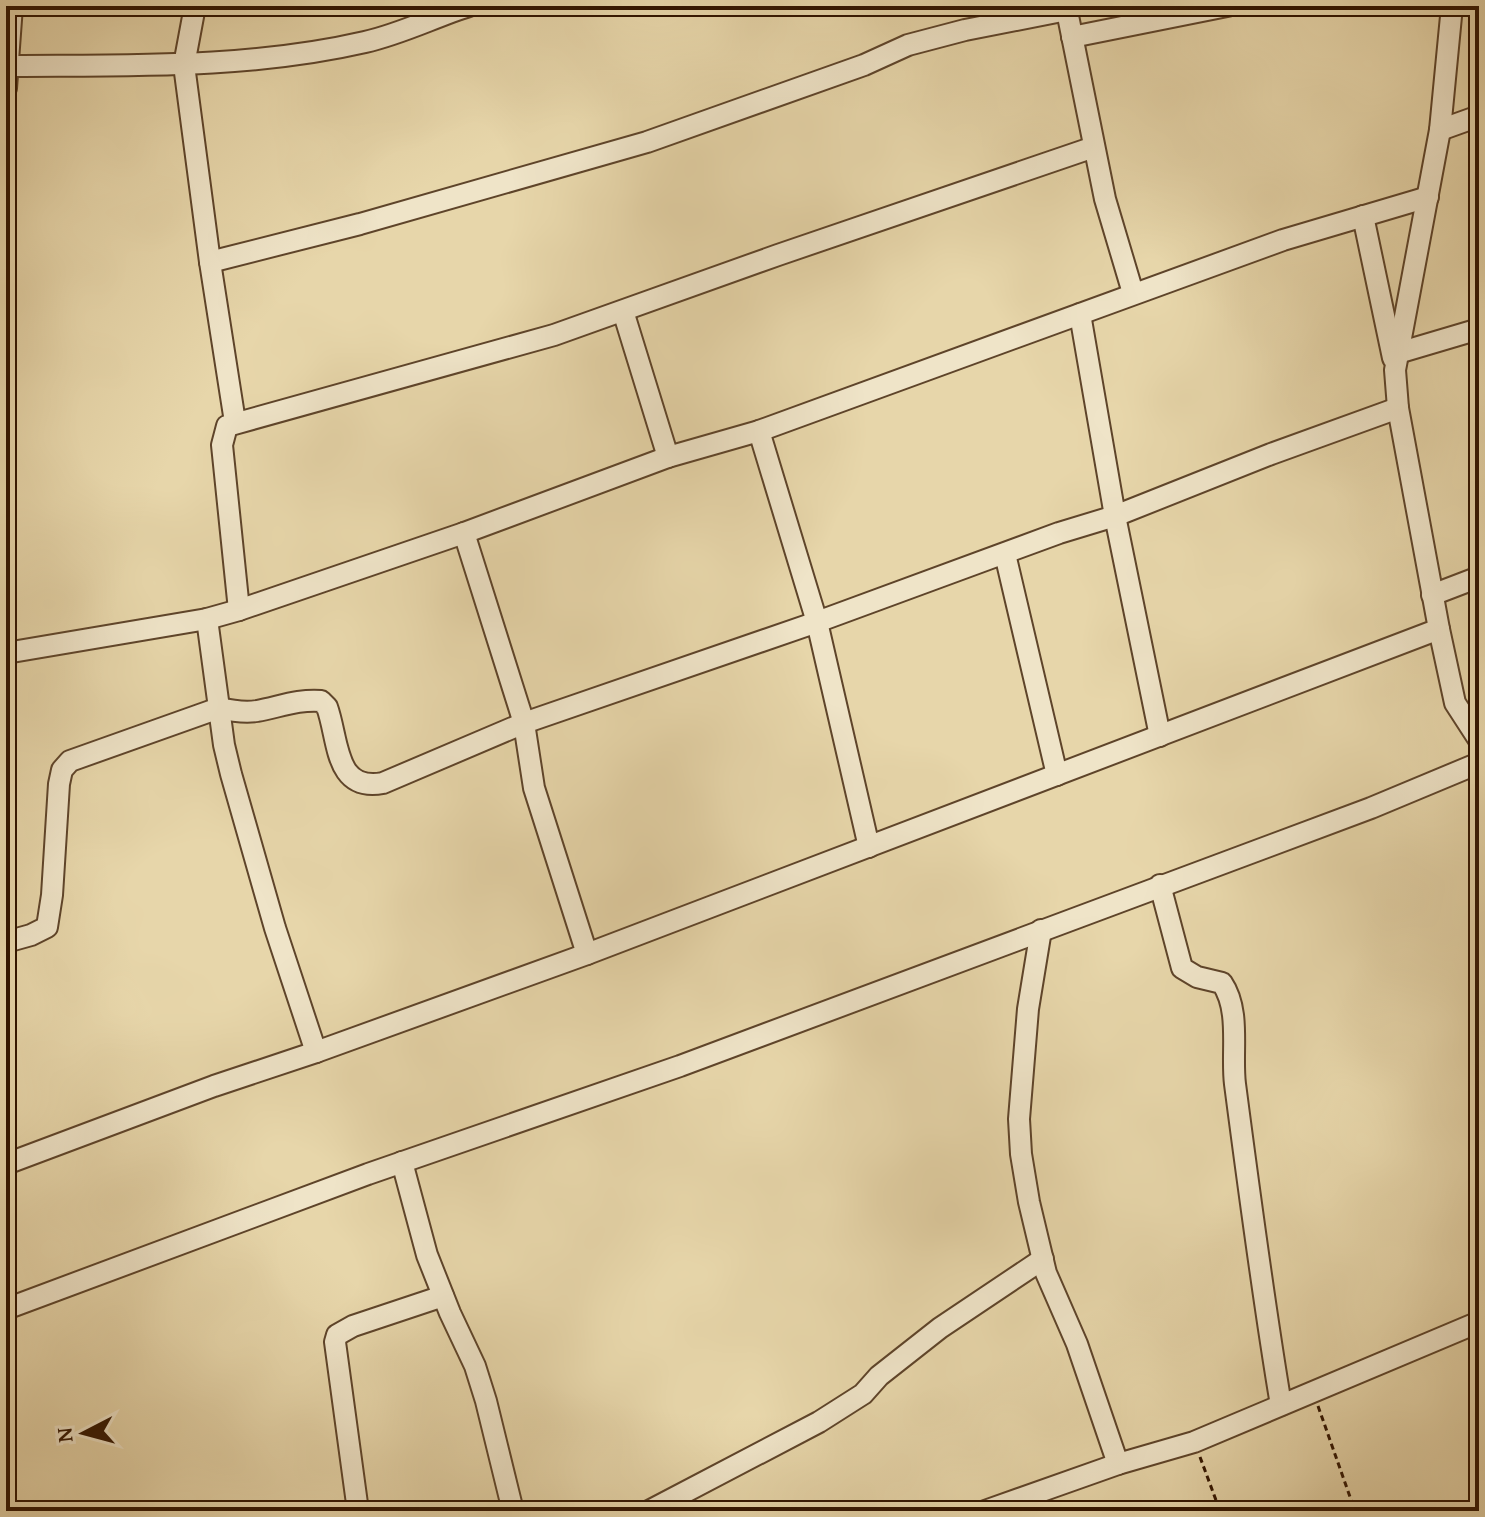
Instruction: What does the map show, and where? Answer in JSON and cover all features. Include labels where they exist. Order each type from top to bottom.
[{"type":"street","points":[[6,88],[12,6]]},
{"type":"street","points":[[195,6],[184,65],[235,422]]},
{"type":"street","points":[[8,66],[184,65],[289,56],[369,41],[469,6]]},
{"type":"street","points":[[1072,37],[1227,6]]},
{"type":"street","points":[[1397,362],[1440,130],[1452,6]]},
{"type":"street","points":[[210,262],[346,228],[647,142],[921,42],[1067,8],[1115,239],[1133,293]]},
{"type":"street","points":[[1440,130],[1479,116]]},
{"type":"street","points":[[239,610],[222,445],[227,426],[489,356],[1094,147]]},
{"type":"street","points":[[6,653],[207,619],[239,610],[464,533],[668,457],[759,431],[1283,240],[1428,197]]},
{"type":"street","points":[[1363,216],[1397,362],[1398,408],[1455,703],[1479,740]]},
{"type":"street","points":[[623,311],[668,457]]},
{"type":"street","points":[[1080,314],[1115,516],[1160,736]]},
{"type":"street","points":[[1397,362],[1479,329]]},
{"type":"street","points":[[6,942],[47,927],[59,784],[70,761],[219,708],[256,711],[283,704],[321,701],[327,707],[347,774],[354,781],[371,785],[383,783],[524,723],[817,622],[1059,533],[1115,516],[1398,408]]},
{"type":"street","points":[[759,431],[817,622],[869,847]]},
{"type":"street","points":[[464,533],[524,723],[534,788],[587,954]]},
{"type":"street","points":[[1005,554],[1057,775]]},
{"type":"street","points":[[1432,595],[1479,577]]},
{"type":"street","points":[[207,619],[231,774],[275,928],[316,1052]]},
{"type":"street","points":[[6,1164],[214,1086],[587,954],[1439,629]]},
{"type":"street","points":[[6,1309],[402,1162],[680,1066],[1371,808],[1479,763]]},
{"type":"street","points":[[1160,885],[1182,968],[1197,977],[1222,983],[1231,1002],[1234,1079],[1260,1281],[1281,1405]]},
{"type":"street","points":[[1041,930],[1028,1009],[1019,1119],[1021,1154],[1043,1259],[1118,1464]]},
{"type":"street","points":[[402,1162],[427,1255],[483,1389],[513,1511]]},
{"type":"street","points":[[649,1511],[819,1422],[863,1394],[879,1376],[940,1328],[1043,1259]]},
{"type":"street","points":[[358,1511],[339,1390],[337,1335],[353,1326],[443,1296]]},
{"type":"street","points":[[985,1511],[1118,1464],[1194,1442],[1479,1322]]},
{"type":"path","points":[[1313,1391],[1355,1511]]},
{"type":"path","points":[[1194,1442],[1220,1511]]}]
